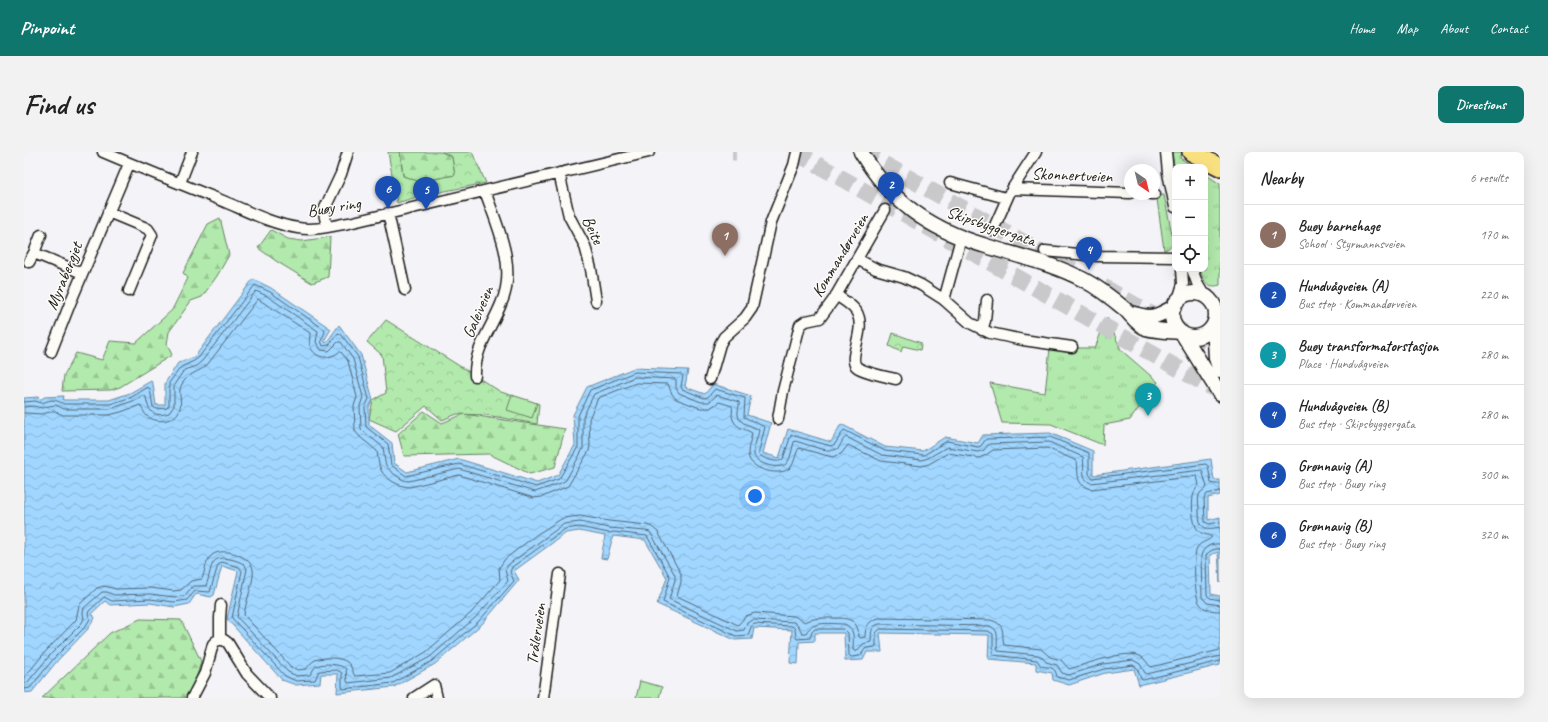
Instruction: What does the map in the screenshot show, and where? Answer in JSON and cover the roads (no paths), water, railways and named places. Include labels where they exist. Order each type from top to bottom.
[{"type":"highway","points":[[1191,152],[1220,167]]},
{"type":"highway","points":[[1214,152],[1220,155]]},
{"type":"main road","name":"Skipsbyggergata","points":[[860,152],[883,184],[907,208],[933,225],[961,238],[1063,269],[1095,286],[1128,312],[1142,326],[1157,330],[1181,333]]},
{"type":"main road","points":[[1220,370],[1216,358],[1217,319],[1214,305],[1210,296],[1190,294],[1184,296],[1176,304],[1172,315],[1173,322],[1220,394]]},
{"type":"main road","name":"Skipsbyggergata","points":[[1128,312],[1153,318],[1176,304]]},
{"type":"main road","points":[[1181,333],[1189,337],[1204,335],[1210,330],[1217,319]]},
{"type":"street","name":"Buøy ring","points":[[104,152],[129,164],[283,224],[298,228],[310,229],[326,227],[485,191],[649,152]]},
{"type":"street","points":[[180,183],[192,152]]},
{"type":"street","points":[[326,227],[324,213],[325,208],[341,174],[348,152]]},
{"type":"street","points":[[710,379],[720,344],[724,337],[745,318],[752,308],[771,222],[794,165],[797,152]]},
{"type":"street","name":"Skonnertveien","points":[[993,230],[1006,198],[1036,152]]},
{"type":"street","points":[[1166,152],[1174,200]]},
{"type":"street","name":"Myrabergjet","points":[[51,352],[82,273],[129,164]]},
{"type":"street","name":"Beite","points":[[559,173],[569,216],[585,246],[591,269],[596,301]]},
{"type":"street","points":[[950,183],[1006,198]]},
{"type":"street","name":"Skonnertveien","points":[[1012,188],[1124,193]]},
{"type":"street","name":"Galeiveien","points":[[475,376],[476,358],[502,303],[506,289],[507,265],[504,248],[485,191]]},
{"type":"street","name":"Kommandørveien","points":[[778,419],[783,391],[800,325],[806,321],[820,318],[836,295],[885,210]]},
{"type":"street","points":[[108,212],[148,229],[152,235],[129,291]]},
{"type":"street","points":[[388,213],[405,290]]},
{"type":"street","points":[[41,235],[32,257],[82,273]]},
{"type":"street","points":[[944,300],[961,238]]},
{"type":"street","points":[[1045,251],[1099,256],[1172,257]]},
{"type":"street","points":[[857,259],[876,269],[911,280],[932,291],[959,314],[982,330],[996,335],[1022,340],[1072,347]]},
{"type":"street","points":[[1176,304],[1183,284],[1182,272]]},
{"type":"street","points":[[1193,272],[1197,283],[1210,296]]},
{"type":"street","points":[[836,295],[852,306],[860,319],[861,328],[853,358],[854,363],[860,368],[896,379]]},
{"type":"street","points":[[982,330],[985,321],[987,300]]},
{"type":"street","name":"Trålerveien","points":[[543,698],[560,574]]},
{"type":"street","points":[[220,640],[221,605]]},
{"type":"street","points":[[192,698],[205,673],[213,644],[220,640],[224,640],[228,643],[247,674],[270,698]]},
{"type":"street","points":[[415,697],[434,686],[437,698]]},
{"type":"water","points":[[253,279],[271,288],[331,329],[324,341],[326,343],[339,325],[361,355],[373,400],[369,407],[369,425],[392,443],[394,463],[407,472],[459,459],[537,483],[558,475],[575,445],[573,415],[587,387],[634,368],[688,370],[685,387],[705,394],[713,384],[751,396],[747,415],[771,423],[763,453],[779,458],[788,429],[831,442],[841,424],[885,447],[923,451],[945,437],[978,443],[983,435],[1050,433],[1093,451],[1093,475],[1211,459],[1214,480],[1220,480],[1220,495],[1208,498],[1208,520],[1220,517],[1220,583],[1218,552],[1210,555],[1211,594],[1220,596],[1220,665],[1139,685],[1134,669],[1105,673],[1069,685],[1053,680],[1052,673],[1036,670],[1036,663],[988,659],[989,635],[880,633],[882,652],[867,652],[863,660],[845,661],[844,633],[815,633],[815,641],[799,642],[798,664],[790,663],[792,630],[754,628],[752,639],[735,640],[657,604],[667,578],[645,540],[613,536],[607,559],[601,558],[605,536],[579,531],[566,533],[514,571],[519,580],[482,624],[435,664],[394,687],[337,693],[338,674],[321,674],[320,683],[296,685],[282,680],[227,619],[238,571],[222,566],[214,595],[211,597],[196,594],[189,604],[174,607],[150,603],[110,605],[105,601],[92,613],[95,618],[88,629],[58,660],[32,692],[24,693],[24,398],[38,397],[42,399],[44,397],[64,396],[63,400],[109,400],[130,393],[151,381],[153,384],[156,405],[165,405],[165,383],[178,363],[196,355]]},
{"type":"tunnel","points":[[795,152],[1220,392]]},
{"type":"tunnel","points":[[862,152],[1073,270]]},
{"type":"tunnel","points":[[1103,287],[1220,353]]},
{"type":"place","name":"Hundvågveien (A)","points":[[891,205]]},
{"type":"place","name":"Grønnavig (B)","points":[[388,209]]},
{"type":"place","name":"Grønnavig (A)","points":[[426,210]]},
{"type":"place","name":"Buøy barnehage","points":[[725,256]]},
{"type":"place","name":"Hundvågveien (B)","points":[[1089,270]]},
{"type":"place","name":"Buøy transformatorstasjon","points":[[1148,416]]}]
